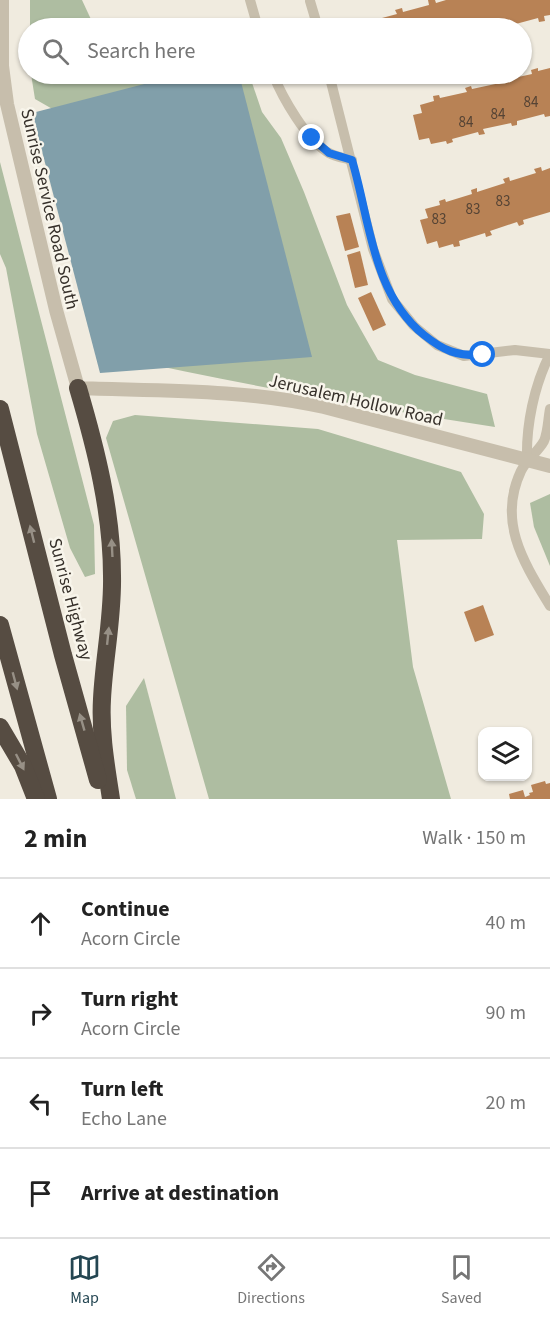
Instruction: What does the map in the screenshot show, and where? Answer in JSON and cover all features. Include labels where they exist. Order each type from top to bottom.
[{"type":"highway","points":[[78,388],[98,465],[111,540],[112,592],[102,717],[104,753],[111,799]]},
{"type":"highway","name":"Sunrise Highway","points":[[0,409],[63,655],[103,799]]},
{"type":"highway","points":[[0,625],[48,799]]},
{"type":"highway","points":[[0,727],[23,766],[36,799]]},
{"type":"street","name":"Sunrise Service Road South","points":[[2,0],[2,66],[7,104],[56,310],[78,388]]},
{"type":"street","points":[[250,0],[255,18]]},
{"type":"street","points":[[310,1],[315,18]]},
{"type":"street","points":[[278,84],[312,138],[329,153],[352,160]]},
{"type":"street","points":[[332,84],[374,249],[392,298],[414,327],[438,345],[464,356],[514,350],[550,354],[540,373],[526,436],[527,460]]},
{"type":"street","name":"Jerusalem Hollow Road","points":[[78,388],[231,394],[287,399],[550,466]]},
{"type":"street","points":[[531,415],[549,413],[543,441],[527,460],[517,482],[511,512],[515,538],[523,561],[550,606]]},
{"type":"green space","points":[[30,0],[82,0],[90,18],[30,18]]},
{"type":"green space","points":[[33,84],[252,84],[262,112],[281,138],[347,305],[378,360],[415,375],[487,394],[495,427],[305,395],[117,357],[68,118],[35,99]]},
{"type":"green space","points":[[0,162],[94,525],[95,574],[85,577],[70,548],[37,434],[6,268],[0,254]]},
{"type":"green space","points":[[135,415],[318,429],[461,472],[484,514],[482,539],[397,540],[413,667],[451,799],[209,799],[106,438],[113,421]]},
{"type":"green space","points":[[550,494],[550,566],[534,527],[530,503]]},
{"type":"green space","points":[[144,678],[176,799],[136,799],[127,770],[126,706]]},
{"type":"water","points":[[144,84],[242,84],[312,357],[100,373],[32,113]]},
{"type":"building","points":[[428,0],[435,0],[436,3],[446,0],[550,0],[550,15],[544,16],[545,21],[539,22],[538,18],[382,18],[397,14],[395,10],[402,8],[403,12],[429,5]]},
{"type":"building","points":[[538,68],[538,71],[550,68],[550,116],[545,117],[544,114],[517,121],[517,125],[512,126],[511,123],[483,129],[485,134],[479,135],[478,132],[452,139],[453,142],[447,144],[446,141],[431,144],[429,138],[419,140],[413,115],[422,113],[420,105],[434,101],[433,96],[439,95],[440,98],[467,92],[465,88],[471,86],[472,89],[495,84],[532,84],[532,70]]},
{"type":"building","points":[[541,167],[542,171],[550,168],[550,212],[523,220],[524,224],[519,226],[517,222],[490,231],[492,235],[486,237],[485,233],[459,241],[460,246],[454,247],[453,244],[439,248],[437,241],[427,244],[420,220],[428,218],[425,209],[440,205],[439,201],[445,199],[446,202],[472,194],[471,190],[477,188],[477,192],[505,183],[503,179],[509,177],[510,181],[536,173],[534,169]]},
{"type":"building","points":[[350,213],[359,247],[345,251],[336,216]]},
{"type":"building","points":[[360,251],[368,285],[355,288],[347,255]]},
{"type":"building","points":[[371,292],[386,325],[373,331],[358,298]]},
{"type":"building","points":[[483,605],[494,635],[475,642],[464,612]]},
{"type":"building","points":[[545,781],[546,784],[550,783],[550,799],[510,799],[509,794],[523,790],[525,797],[530,795],[529,793],[533,792],[531,785]]},
{"type":"route","points":[[312,138],[329,153],[352,160],[374,249],[392,298],[414,327],[450,352],[464,356],[483,355]]}]
